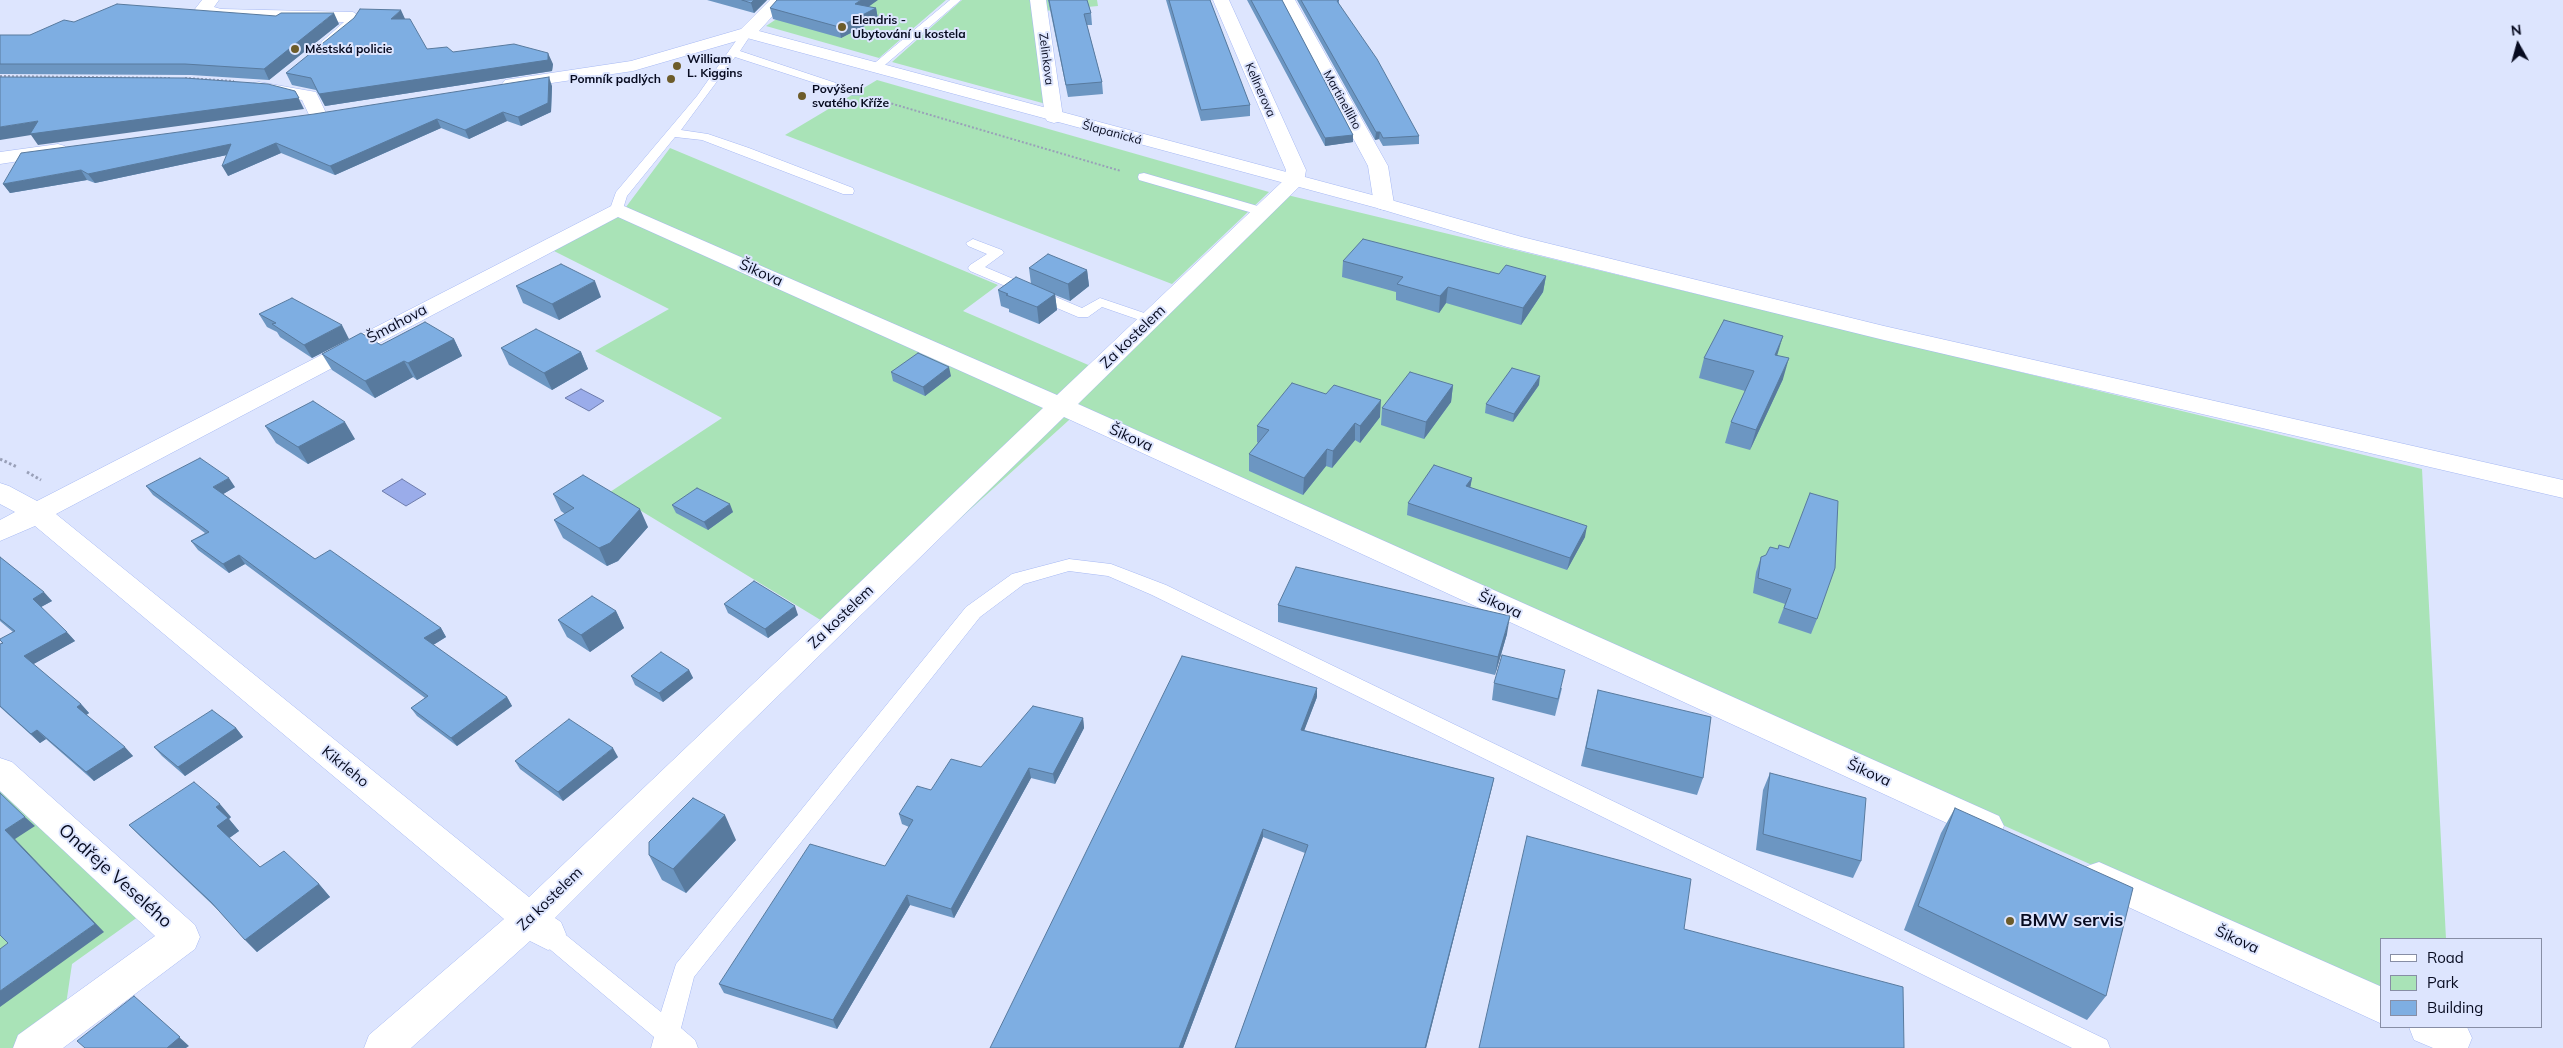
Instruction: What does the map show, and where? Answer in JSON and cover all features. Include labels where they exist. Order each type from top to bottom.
[{"type":"street","points":[[498,86],[633,66],[746,33],[779,0]]},
{"type":"street","name":"Zelinkova","points":[[1038,0],[1054,117]]},
{"type":"street","name":"Kellnerova","points":[[1220,0],[1296,170],[1294,182]]},
{"type":"street","name":"Martinelliho","points":[[1287,0],[1378,166],[1384,204]]},
{"type":"street","points":[[215,7],[353,17],[352,24],[315,55]]},
{"type":"street","name":"Šlapanická","points":[[746,33],[1294,182],[1384,204],[1516,242],[1884,333],[2563,489]]},
{"type":"street","points":[[276,87],[293,73]]},
{"type":"street","points":[[237,86],[276,87],[309,96],[318,115]]},
{"type":"street","points":[[298,117],[337,112]]},
{"type":"street","points":[[0,158],[77,147]]},
{"type":"street","name":"Za kostelem","points":[[383,1048],[539,926],[730,723],[1294,182]]},
{"type":"street","name":"Šikova","points":[[616,209],[1061,406],[2011,838]]},
{"type":"street","name":"Šmahova","points":[[0,532],[616,209]]},
{"type":"street","name":"Kikrleho","points":[[0,492],[37,513],[539,926]]},
{"type":"street","name":"Ondřeje Veselého","points":[[0,772],[182,937],[32,1048]]},
{"type":"street","name":"Šikova","points":[[2074,866],[2380,1005]]},
{"type":"lane","points":[[875,68],[956,0]]},
{"type":"lane","points":[[616,209],[621,195],[701,98],[746,33]]},
{"type":"lane","points":[[733,53],[856,93]]},
{"type":"lane","points":[[672,133],[704,137],[745,150],[848,191]]},
{"type":"lane","points":[[1144,177],[1263,212]]},
{"type":"lane","points":[[973,243],[997,253],[975,268],[1083,314],[1100,302],[1151,320]]},
{"type":"lane","points":[[664,1040],[684,972],[973,612],[1018,579],[1069,565],[1112,570],[1159,590],[2098,1048]]},
{"type":"lane","name":"Kikrleho","points":[[539,926],[664,1040],[686,1048]]},
{"type":"path","points":[[87,81],[101,74]]},
{"type":"path","points":[[0,76],[205,79],[276,87]]},
{"type":"path","points":[[856,93],[1144,177]]},
{"type":"path","points":[[0,459],[46,482]]},
{"type":"green space","points":[[873,0],[946,0],[879,58],[766,26],[793,8]]},
{"type":"green space","points":[[962,0],[1097,0],[1098,6],[1044,11],[1057,107],[892,62]]},
{"type":"green space","points":[[877,80],[1269,192],[1172,284],[785,135]]},
{"type":"green space","points":[[670,148],[998,285],[963,311],[1093,367],[1283,194],[2422,469],[2446,938],[2380,938],[2380,994],[1079,411],[837,630],[610,492],[722,418],[595,351],[669,309],[550,249],[626,207]]},
{"type":"green space","points":[[0,772],[142,914],[72,964],[64,1018],[24,1048],[0,1048]]},
{"type":"water","points":[[581,389],[604,401],[589,411],[565,398]]},
{"type":"water","points":[[402,479],[426,494],[406,506],[382,491]]},
{"type":"building","points":[[742,0],[754,0],[751,3]]},
{"type":"building","points":[[777,0],[861,0],[855,4],[876,8],[839,27],[770,8]]},
{"type":"building","points":[[1049,0],[1087,0],[1091,13],[1084,14],[1102,82],[1066,85]]},
{"type":"building","points":[[1169,0],[1210,0],[1250,105],[1201,110]]},
{"type":"building","points":[[1251,0],[1282,0],[1353,135],[1325,138]]},
{"type":"building","points":[[1301,0],[1339,0],[1337,1],[1377,59],[1419,136],[1383,138],[1380,132],[1376,132]]},
{"type":"building","points":[[117,4],[276,16],[281,13],[334,13],[264,69],[185,64],[0,64],[0,35],[30,35],[64,20],[74,22]]},
{"type":"building","points":[[360,9],[401,10],[391,19],[410,19],[427,49],[447,47],[453,52],[514,44],[548,53],[548,60],[319,94],[311,78],[286,73],[354,18]]},
{"type":"building","points":[[0,77],[185,78],[268,84],[295,91],[299,98],[30,134],[38,121],[0,127]]},
{"type":"building","points":[[549,77],[548,103],[518,117],[503,112],[465,130],[437,119],[330,166],[276,143],[222,166],[231,144],[88,174],[81,170],[3,184],[21,153],[314,114]]},
{"type":"building","points":[[1363,239],[1499,274],[1506,265],[1546,276],[1523,308],[1448,287],[1440,296],[1397,284],[1403,277],[1343,261]]},
{"type":"building","points":[[1048,254],[1087,270],[1068,284],[1029,268]]},
{"type":"building","points":[[561,264],[595,281],[552,304],[516,286]]},
{"type":"building","points":[[1016,277],[1055,294],[1037,307],[998,290]]},
{"type":"building","points":[[292,298],[342,325],[304,345],[272,324],[276,323],[259,314]]},
{"type":"building","points":[[1724,320],[1783,336],[1775,355],[1789,358],[1756,430],[1731,422],[1754,371],[1704,358]]},
{"type":"building","points":[[425,322],[454,339],[408,363],[404,361],[365,381],[322,354],[361,333],[381,345]]},
{"type":"building","points":[[536,329],[581,352],[544,373],[501,348]]},
{"type":"building","points":[[918,353],[949,367],[923,387],[891,372]]},
{"type":"building","points":[[1512,368],[1540,376],[1514,414],[1486,404]]},
{"type":"building","points":[[1410,372],[1453,385],[1426,422],[1382,408]]},
{"type":"building","points":[[1292,383],[1326,394],[1334,385],[1381,400],[1360,426],[1355,423],[1333,451],[1327,449],[1304,478],[1249,454],[1269,430],[1257,426]]},
{"type":"building","points":[[313,401],[345,422],[298,447],[265,426]]},
{"type":"building","points":[[200,458],[229,478],[213,487],[315,559],[330,550],[441,628],[424,638],[507,697],[451,738],[411,708],[428,696],[239,555],[223,564],[191,541],[209,532],[146,486]]},
{"type":"building","points":[[1434,465],[1472,478],[1466,486],[1587,526],[1570,558],[1408,503]]},
{"type":"building","points":[[583,475],[640,509],[610,543],[599,548],[554,520],[574,508],[553,494]]},
{"type":"building","points":[[697,488],[730,504],[704,522],[672,505]]},
{"type":"building","points":[[1810,493],[1838,501],[1835,568],[1817,619],[1784,608],[1791,589],[1758,578],[1761,557],[1766,555],[1770,547],[1778,549],[1779,545],[1789,548]]},
{"type":"building","points":[[0,557],[44,592],[33,599],[67,632],[24,656],[81,704],[77,707],[125,747],[86,772],[37,730],[31,734],[0,706],[0,644],[3,643],[0,639],[15,631],[0,619]]},
{"type":"building","points":[[1296,567],[1510,616],[1498,657],[1278,605]]},
{"type":"building","points":[[754,581],[795,606],[765,629],[724,604]]},
{"type":"building","points":[[592,596],[616,611],[581,635],[558,620]]},
{"type":"building","points":[[661,652],[689,670],[659,693],[631,676]]},
{"type":"building","points":[[1502,655],[1565,670],[1558,699],[1494,683]]},
{"type":"building","points":[[1182,656],[1317,688],[1301,730],[1494,778],[1425,1048],[1235,1048],[1308,845],[1263,829],[1179,1048],[990,1048]]},
{"type":"building","points":[[1598,690],[1711,717],[1703,778],[1586,748]]},
{"type":"building","points":[[1033,706],[1083,718],[1053,774],[1029,768],[951,909],[907,895],[833,1020],[719,984],[810,844],[885,866],[913,820],[899,814],[917,786],[931,790],[951,759],[981,767]]},
{"type":"building","points":[[212,710],[236,728],[178,767],[154,747]]},
{"type":"building","points":[[569,719],[613,748],[558,792],[515,761]]},
{"type":"building","points":[[1770,773],[1866,798],[1861,861],[1763,834]]},
{"type":"building","points":[[194,782],[220,804],[216,807],[228,818],[217,826],[260,867],[284,851],[319,884],[245,940],[211,902],[129,825]]},
{"type":"building","points":[[0,793],[25,817],[5,830],[95,924],[0,991],[0,949],[8,943],[0,935]]},
{"type":"building","points":[[693,798],[725,815],[673,869],[649,855],[649,842]]},
{"type":"building","name":"BMW servis","points":[[1955,808],[2133,888],[2106,996],[1918,906]]},
{"type":"building","points":[[1527,836],[1691,879],[1684,929],[1903,987],[1904,1048],[1479,1048]]},
{"type":"building","points":[[134,996],[180,1037],[167,1048],[85,1048],[77,1041]]},
{"type":"place","name":"Elendris - Ubytování u kostela","points":[[842,27]]},
{"type":"place","name":"Městská policie","points":[[295,49]]},
{"type":"place","name":"William L. Kiggins","points":[[677,66]]},
{"type":"place","name":"Pomník padlých","points":[[671,79]]},
{"type":"place","name":"Povýšení svatého Kříže","points":[[802,96]]},
{"type":"place","name":"BMW servis","points":[[2010,921]]}]
